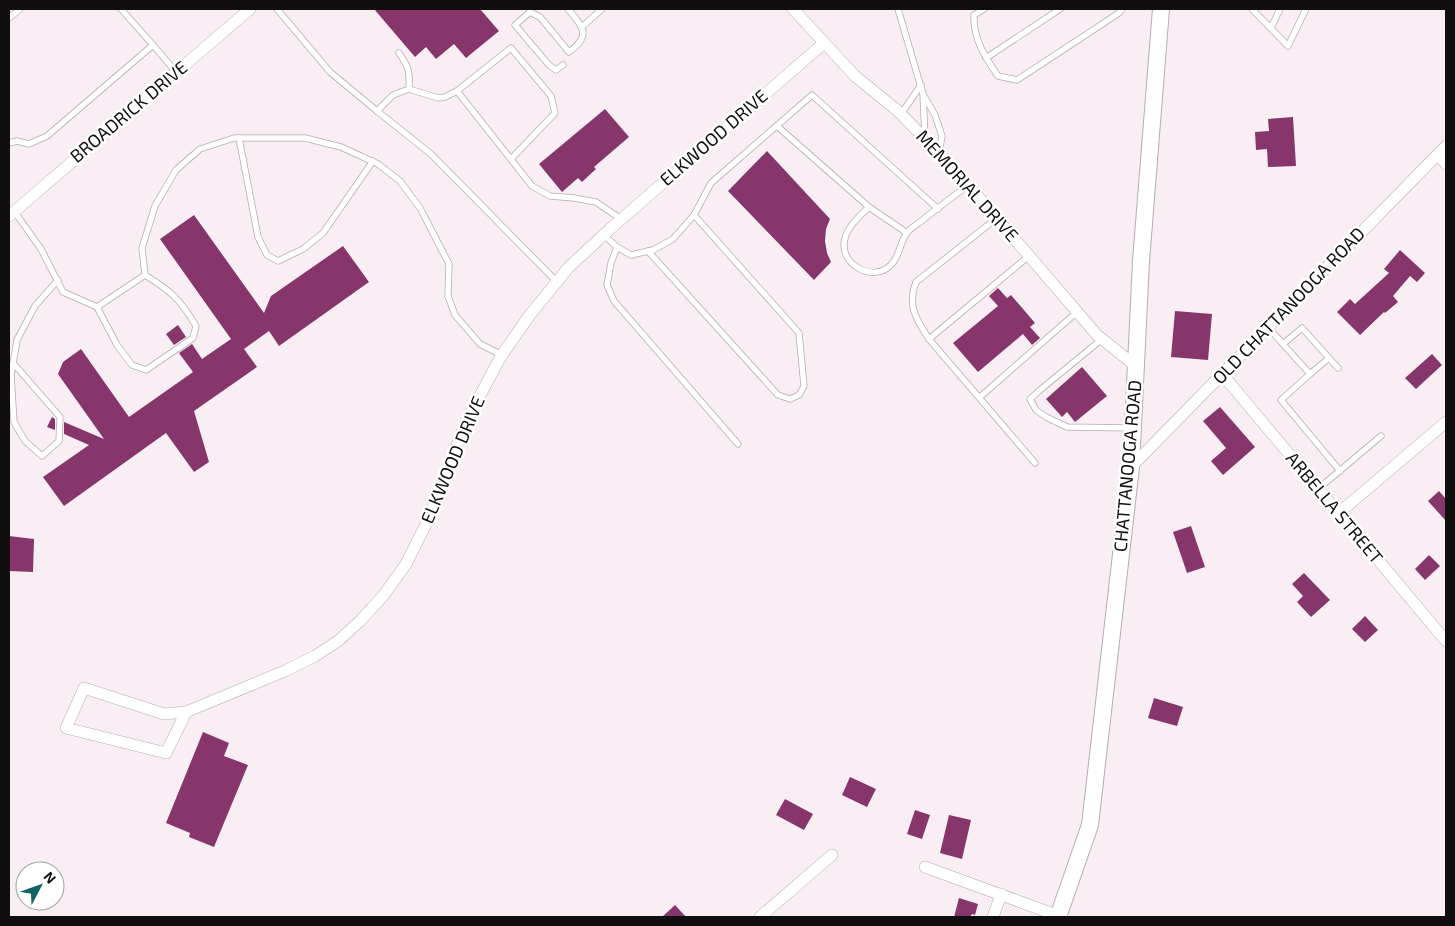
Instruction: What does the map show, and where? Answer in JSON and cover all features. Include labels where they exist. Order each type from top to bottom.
[{"type":"main road","name":"CHATTANOOGA ROAD","points":[[1059,917],[1090,825],[1131,467],[1141,261],[1161,9]]},
{"type":"street","name":"BROADRICK DRIVE","points":[[11,214],[250,9]]},
{"type":"street","name":"MEMORIAL DRIVE","points":[[793,9],[855,76],[901,114],[925,138],[1102,339],[1137,367]]},
{"type":"street","name":"ELKWOOD DRIVE","points":[[186,712],[166,753],[66,728],[84,688],[164,714],[186,712],[287,670],[315,656],[338,641],[383,596],[406,564],[427,522],[466,422],[502,355],[529,316],[569,267],[603,234],[824,43]]},
{"type":"street","name":"OLD CHATTANOOGA ROAD","points":[[1131,467],[1446,146]]},
{"type":"street","points":[[1438,154],[1446,164]]},
{"type":"street","name":"ARBELLA STREET","points":[[1222,374],[1446,641]]},
{"type":"street","points":[[1339,513],[1446,422]]},
{"type":"street","points":[[760,917],[832,855]]},
{"type":"street","points":[[925,867],[1059,917]]},
{"type":"street","points":[[993,917],[1001,894]]},
{"type":"lane","points":[[9,18],[20,9]]},
{"type":"lane","points":[[121,9],[176,72]]},
{"type":"lane","points":[[277,9],[330,72],[431,154],[557,282]]},
{"type":"lane","points":[[563,65],[556,70],[549,65],[516,25],[530,12],[540,18],[569,52],[578,45],[584,33],[583,26],[568,9]]},
{"type":"lane","points":[[583,26],[602,9]]},
{"type":"lane","points":[[898,9],[923,94],[925,138]]},
{"type":"lane","points":[[984,9],[974,15],[973,28],[982,51],[998,76],[1017,80],[1119,13],[1122,9]]},
{"type":"lane","points":[[986,58],[1060,9]]},
{"type":"lane","points":[[1252,9],[1288,46],[1306,9]]},
{"type":"lane","points":[[1271,28],[1280,9]]},
{"type":"lane","points":[[9,142],[29,144],[47,136],[153,45]]},
{"type":"lane","points":[[377,111],[393,95],[409,89],[438,98],[445,98],[457,91],[511,48],[551,96],[555,113],[511,159]]},
{"type":"lane","points":[[399,53],[408,66],[410,74],[409,89]]},
{"type":"lane","points":[[901,114],[921,85]]},
{"type":"lane","points":[[457,91],[532,186],[550,196],[596,202],[621,219]]},
{"type":"lane","points":[[923,94],[935,115],[942,136],[939,153]]},
{"type":"lane","points":[[603,234],[617,246],[631,254],[648,251],[673,239],[694,215],[711,183],[812,95],[938,209]]},
{"type":"lane","points":[[777,126],[869,207],[907,233]]},
{"type":"lane","points":[[238,138],[258,237],[267,255],[278,261],[303,249],[323,233],[372,161]]},
{"type":"lane","points":[[145,275],[142,248],[155,206],[176,170],[200,149],[238,138],[305,138],[341,148],[372,161],[400,181],[420,208],[449,264],[448,296],[455,315],[480,344],[502,355]]},
{"type":"lane","points":[[869,207],[855,221],[848,232],[844,244],[847,256],[858,268],[870,273],[885,270],[894,262],[907,233],[968,185]]},
{"type":"lane","points":[[11,214],[41,249],[64,292],[97,307],[117,344],[132,365],[146,370],[193,338],[196,326],[186,310],[168,289],[145,275]]},
{"type":"lane","points":[[648,251],[778,395],[790,399],[799,395],[804,386],[799,333],[694,215]]},
{"type":"lane","points":[[996,218],[916,282],[912,294],[914,311],[929,339],[1035,463]]},
{"type":"lane","points":[[617,246],[607,285],[614,301],[738,444]]},
{"type":"lane","points":[[929,339],[1029,256]]},
{"type":"lane","points":[[97,307],[145,275]]},
{"type":"lane","points":[[13,363],[60,417],[59,441],[42,456],[26,441],[14,422],[11,375],[13,363],[17,340],[35,306],[58,280]]},
{"type":"lane","points":[[980,397],[1077,312]]},
{"type":"lane","points":[[1268,328],[1310,374]]},
{"type":"lane","points":[[1283,344],[1302,328],[1338,368]]},
{"type":"lane","points":[[1102,339],[1030,399],[1036,410],[1067,427],[1133,428]]},
{"type":"lane","points":[[1329,358],[1281,400],[1340,470]]},
{"type":"lane","points":[[1318,489],[1381,436]]},
{"type":"building","points":[[374,9],[480,9],[499,31],[466,58],[454,44],[436,59],[426,47],[415,57]]},
{"type":"building","points":[[605,109],[629,137],[594,167],[596,169],[582,182],[578,178],[562,192],[539,164]]},
{"type":"building","points":[[1293,117],[1296,166],[1268,167],[1267,149],[1256,150],[1255,132],[1269,131],[1268,119]]},
{"type":"building","points":[[767,151],[830,219],[826,229],[825,241],[831,262],[814,280],[728,191]]},
{"type":"building","points":[[194,215],[264,313],[271,296],[343,246],[369,282],[279,346],[269,331],[244,349],[257,367],[194,411],[209,462],[194,472],[166,433],[64,506],[43,477],[89,445],[64,434],[64,422],[104,439],[58,374],[63,362],[81,349],[129,417],[193,372],[179,353],[192,344],[202,359],[231,339],[160,239]]},
{"type":"building","points":[[1400,250],[1425,273],[1417,282],[1410,276],[1393,296],[1398,302],[1384,312],[1360,335],[1337,312],[1350,299],[1355,304],[1389,273],[1384,269]]},
{"type":"building","points":[[998,288],[1007,298],[1011,295],[1035,323],[1030,327],[1040,338],[1032,345],[1023,334],[978,372],[953,343],[998,306],[989,296]]},
{"type":"building","points":[[1175,311],[1212,314],[1208,360],[1171,357]]},
{"type":"building","points":[[178,325],[186,337],[174,345],[166,334]]},
{"type":"building","points":[[1432,354],[1442,365],[1416,389],[1405,378]]},
{"type":"building","points":[[1082,367],[1107,396],[1075,422],[1067,412],[1062,417],[1046,399]]},
{"type":"building","points":[[1220,407],[1255,447],[1223,475],[1211,461],[1226,448],[1203,421]]},
{"type":"building","points":[[52,417],[55,419],[55,430],[47,427]]},
{"type":"building","points":[[1439,491],[1446,499],[1446,521],[1428,501]]},
{"type":"building","points":[[1191,526],[1205,567],[1187,573],[1173,532]]},
{"type":"building","points":[[9,536],[34,539],[33,572],[9,571]]},
{"type":"building","points":[[1429,555],[1440,566],[1425,580],[1415,569]]},
{"type":"building","points":[[1304,573],[1330,600],[1311,617],[1297,602],[1303,596],[1292,584]]},
{"type":"building","points":[[1365,616],[1378,630],[1365,642],[1352,629]]},
{"type":"building","points":[[1154,698],[1183,707],[1177,726],[1148,718]]},
{"type":"building","points":[[203,732],[229,743],[224,756],[248,765],[214,847],[189,837],[190,833],[166,823]]},
{"type":"building","points":[[850,777],[876,789],[867,807],[842,795]]},
{"type":"building","points":[[785,799],[813,814],[804,830],[776,815]]},
{"type":"building","points":[[915,810],[930,815],[922,839],[907,834]]},
{"type":"building","points":[[949,815],[971,820],[962,859],[940,853]]},
{"type":"building","points":[[959,898],[978,904],[975,915],[972,914],[970,917],[954,917]]},
{"type":"building","points":[[675,905],[686,917],[662,917]]}]
